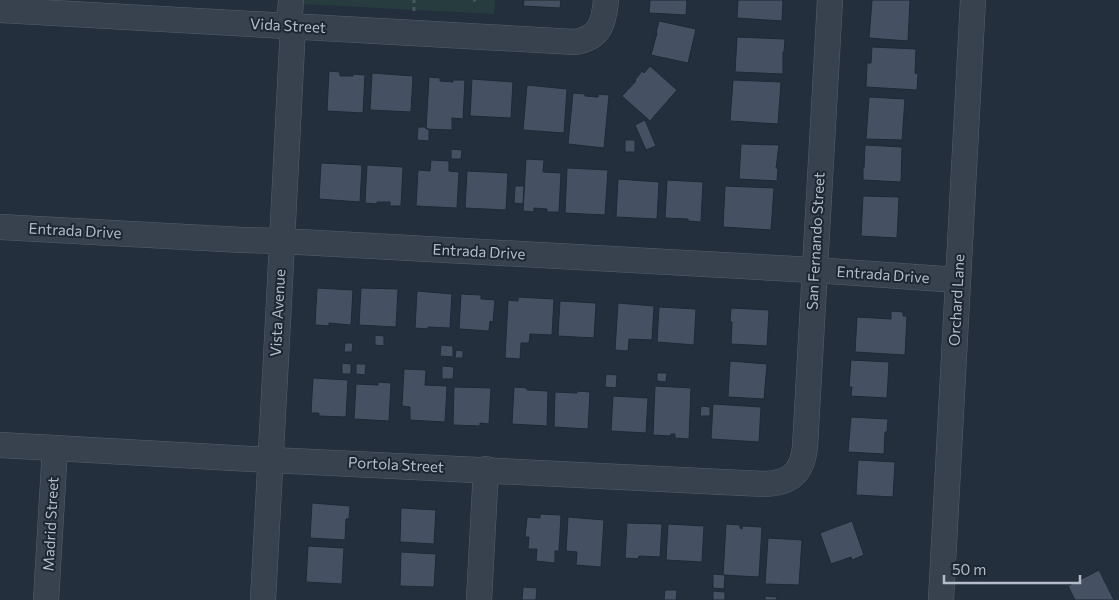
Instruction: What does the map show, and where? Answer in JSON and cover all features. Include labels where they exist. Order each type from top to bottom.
[{"type":"street","name":"Vista Avenue","points":[[263,600],[291,0]]},
{"type":"street","name":"Vida Street","points":[[0,10],[576,42],[588,39],[599,29],[604,17],[606,0]]},
{"type":"street","name":"San Fernando Street","points":[[791,477],[799,469],[804,459],[806,447],[814,270],[830,0]]},
{"type":"street","name":"Orchard Lane","points":[[942,600],[973,0]]},
{"type":"street","name":"Entrada Drive","points":[[0,227],[814,270],[958,280]]},
{"type":"street","name":"Portola Street","points":[[0,445],[764,484],[780,482],[791,477]]},
{"type":"street","name":"Madrid Street","points":[[46,600],[55,448]]},
{"type":"street","points":[[479,600],[486,470]]},
{"type":"path","points":[[414,0],[414,10]]},
{"type":"green space","points":[[301,0],[495,0],[494,14],[301,4]]},
{"type":"building","points":[[524,0],[561,0],[560,8],[523,6]]},
{"type":"building","points":[[650,0],[687,0],[686,15],[649,13]]},
{"type":"building","points":[[738,0],[783,0],[782,21],[737,18]]},
{"type":"building","points":[[872,0],[910,0],[908,41],[869,38]]},
{"type":"building","points":[[659,21],[696,29],[688,63],[651,55]]},
{"type":"building","points":[[737,37],[785,39],[783,74],[735,72]]},
{"type":"building","points":[[872,47],[916,49],[915,73],[918,74],[917,90],[866,87],[867,63],[871,63]]},
{"type":"building","points":[[650,66],[677,90],[650,121],[622,96],[636,81],[642,71],[644,73]]},
{"type":"building","points":[[329,71],[340,72],[340,76],[365,75],[363,113],[327,111]]},
{"type":"building","points":[[372,73],[413,76],[411,112],[370,110]]},
{"type":"building","points":[[429,77],[440,78],[440,81],[453,82],[453,80],[465,80],[463,119],[452,118],[452,130],[426,129]]},
{"type":"building","points":[[472,79],[513,82],[511,118],[470,116]]},
{"type":"building","points":[[733,80],[781,82],[778,124],[730,121]]},
{"type":"building","points":[[527,85],[567,89],[564,133],[523,130]]},
{"type":"building","points":[[573,93],[598,97],[598,94],[609,95],[604,148],[568,144]]},
{"type":"building","points":[[869,97],[905,99],[902,140],[866,139]]},
{"type":"building","points":[[645,120],[656,146],[646,150],[635,125]]},
{"type":"building","points":[[418,127],[429,129],[429,141],[417,140]]},
{"type":"building","points":[[625,140],[635,140],[635,152],[625,152]]},
{"type":"building","points":[[741,144],[779,145],[776,168],[778,168],[777,181],[739,179]]},
{"type":"building","points":[[865,145],[902,147],[901,182],[863,180]]},
{"type":"building","points":[[451,149],[462,150],[461,159],[451,159]]},
{"type":"building","points":[[526,159],[544,160],[543,172],[561,173],[559,212],[547,212],[547,209],[534,208],[534,212],[523,211]]},
{"type":"building","points":[[431,160],[449,161],[449,171],[459,172],[457,208],[416,206],[418,170],[430,171]]},
{"type":"building","points":[[321,163],[362,165],[360,202],[319,199]]},
{"type":"building","points":[[367,165],[403,167],[401,206],[390,206],[390,202],[365,203]]},
{"type":"building","points":[[567,168],[608,170],[605,215],[565,213]]},
{"type":"building","points":[[467,171],[508,173],[506,210],[465,208]]},
{"type":"building","points":[[618,179],[659,182],[657,219],[616,217]]},
{"type":"building","points":[[667,180],[703,182],[701,222],[688,221],[688,219],[665,218]]},
{"type":"building","points":[[515,186],[524,186],[523,204],[514,203]]},
{"type":"building","points":[[725,186],[774,188],[771,230],[723,227]]},
{"type":"building","points":[[863,196],[899,197],[897,238],[861,236]]},
{"type":"building","points":[[317,288],[353,290],[351,325],[329,323],[329,326],[315,325]]},
{"type":"building","points":[[361,288],[398,289],[396,327],[359,325]]},
{"type":"building","points":[[417,291],[452,294],[450,328],[415,328]]},
{"type":"building","points":[[461,294],[481,295],[481,299],[495,300],[493,322],[490,321],[489,331],[459,329]]},
{"type":"building","points":[[518,297],[554,299],[552,335],[530,334],[529,343],[521,343],[520,359],[505,358],[508,300],[518,301]]},
{"type":"building","points":[[560,301],[596,303],[594,338],[558,336]]},
{"type":"building","points":[[618,303],[654,306],[652,340],[629,339],[628,351],[615,350]]},
{"type":"building","points":[[659,307],[696,309],[694,345],[657,342]]},
{"type":"building","points":[[731,308],[769,310],[767,346],[731,344]]},
{"type":"building","points":[[891,311],[903,312],[903,316],[907,316],[905,355],[855,352],[857,317],[891,319]]},
{"type":"building","points":[[375,335],[384,336],[384,346],[375,345]]},
{"type":"building","points":[[345,343],[353,343],[352,352],[344,352]]},
{"type":"building","points":[[441,345],[453,346],[453,357],[440,356]]},
{"type":"building","points":[[456,350],[463,351],[463,358],[455,358]]},
{"type":"building","points":[[851,360],[889,362],[887,398],[851,396],[852,387],[849,387]]},
{"type":"building","points":[[730,361],[767,364],[764,399],[728,397]]},
{"type":"building","points":[[342,363],[351,364],[351,374],[342,374]]},
{"type":"building","points":[[356,364],[366,364],[365,375],[356,374]]},
{"type":"building","points":[[442,366],[454,367],[453,379],[442,379]]},
{"type":"building","points":[[404,369],[426,370],[425,385],[447,386],[445,422],[410,420],[410,407],[402,406]]},
{"type":"building","points":[[657,373],[667,373],[666,382],[657,381]]},
{"type":"building","points":[[606,374],[617,375],[616,388],[605,387]]},
{"type":"building","points":[[313,378],[348,380],[346,417],[319,416],[319,413],[311,413]]},
{"type":"building","points":[[378,382],[391,383],[389,421],[354,419],[356,384],[378,385]]},
{"type":"building","points":[[655,386],[691,388],[689,439],[675,438],[675,434],[671,434],[671,436],[653,435]]},
{"type":"building","points":[[454,387],[491,388],[489,424],[480,423],[480,426],[453,425]]},
{"type":"building","points":[[514,387],[548,391],[547,426],[512,424]]},
{"type":"building","points":[[577,391],[590,392],[588,429],[554,427],[555,392],[577,393]]},
{"type":"building","points":[[613,396],[648,398],[646,433],[611,431]]},
{"type":"building","points":[[713,404],[761,407],[759,442],[711,439]]},
{"type":"building","points":[[701,406],[710,407],[710,416],[700,416]]},
{"type":"building","points":[[851,417],[888,419],[887,432],[885,432],[884,454],[848,452]]},
{"type":"building","points":[[858,460],[895,462],[893,497],[856,495]]},
{"type":"building","points":[[312,503],[350,506],[349,519],[346,519],[345,540],[310,538]]},
{"type":"building","points":[[401,508],[436,510],[434,544],[400,542]]},
{"type":"building","points":[[540,514],[561,515],[559,551],[555,551],[555,563],[536,561],[537,549],[528,549],[529,537],[525,537],[527,517],[540,518]]},
{"type":"building","points":[[568,517],[604,520],[601,567],[576,565],[577,552],[566,551]]},
{"type":"building","points":[[852,521],[864,555],[852,560],[851,557],[831,564],[820,533]]},
{"type":"building","points":[[627,523],[662,524],[660,557],[639,556],[638,559],[625,558]]},
{"type":"building","points":[[668,524],[704,526],[702,562],[666,560]]},
{"type":"building","points":[[726,524],[740,525],[742,529],[742,526],[762,527],[759,577],[723,575]]},
{"type":"building","points":[[768,538],[802,540],[799,585],[765,584]]},
{"type":"building","points":[[308,546],[344,548],[342,584],[306,582]]},
{"type":"building","points":[[401,552],[436,554],[434,587],[400,586]]},
{"type":"building","points":[[1099,570],[1114,600],[1075,600],[1068,586]]},
{"type":"building","points":[[713,574],[725,575],[724,589],[713,588]]},
{"type":"building","points":[[523,587],[537,588],[536,600],[522,600]]},
{"type":"building","points":[[665,590],[677,590],[676,600],[664,600]]},
{"type":"building","points":[[713,591],[725,592],[725,600],[713,600]]},
{"type":"building","points":[[765,596],[777,597],[776,600],[765,600]]}]
